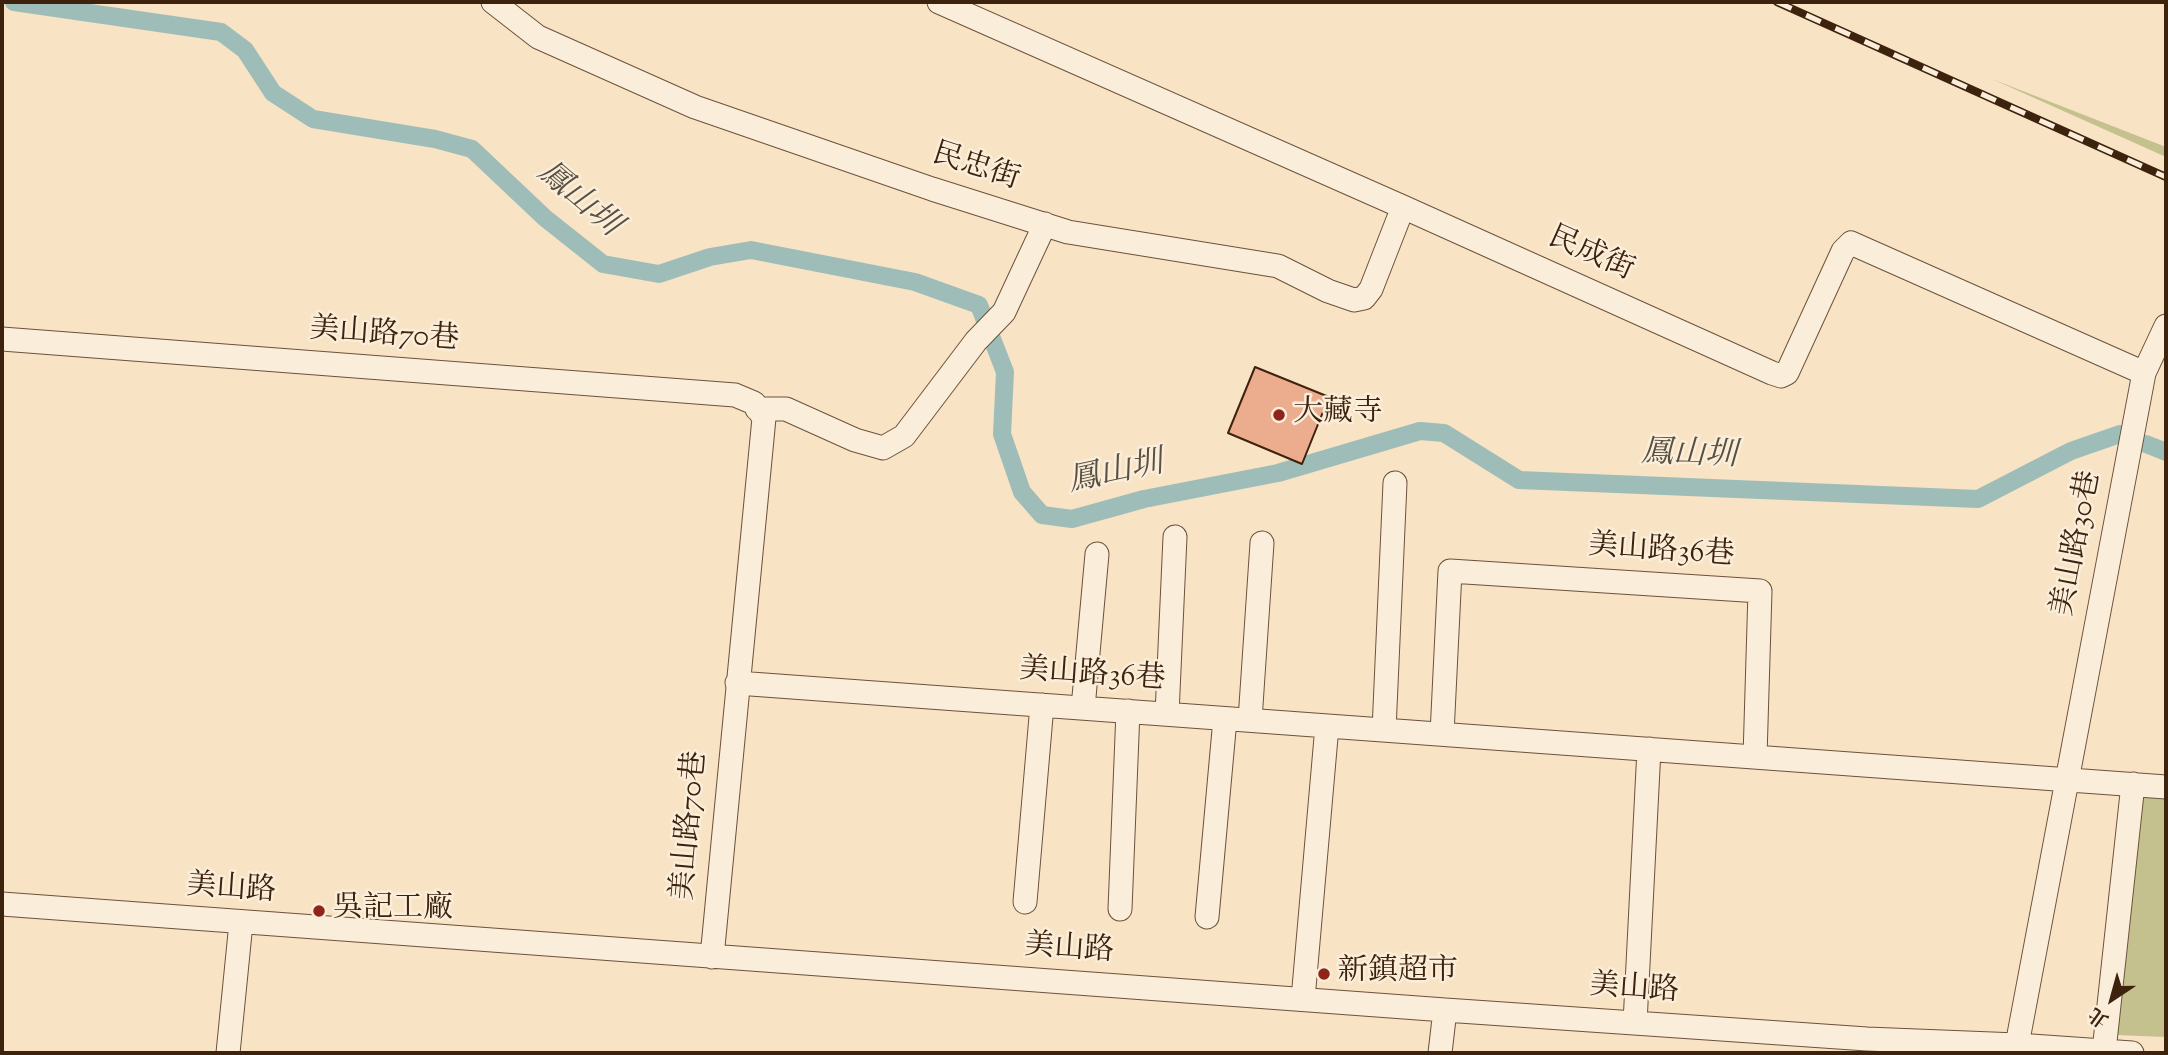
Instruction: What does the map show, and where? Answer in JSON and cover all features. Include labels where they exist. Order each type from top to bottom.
[{"type":"street","name":"民忠街","points":[[493,2],[538,37],[695,107],[1068,232],[1278,266],[1328,291],[1354,300],[1364,298],[1371,289],[1403,206]]},
{"type":"street","name":"民成街","points":[[939,2],[1781,376],[1787,373],[1843,251],[1851,243],[2144,373]]},
{"type":"street","name":"美山路70巷","points":[[757,409],[786,409],[855,440],[883,448],[904,436],[976,341],[1004,312],[1045,224]]},
{"type":"street","name":"美山路30巷","points":[[2017,1045],[2144,373],[2166,326]]},
{"type":"street","name":"美山路70巷","points":[[2,340],[736,396],[754,403],[764,418],[712,957]]},
{"type":"street","points":[[1384,730],[1395,483]]},
{"type":"street","points":[[1167,714],[1175,537]]},
{"type":"street","points":[[1250,720],[1262,543]]},
{"type":"street","points":[[1083,708],[1097,554]]},
{"type":"street","name":"美山路36巷","points":[[737,683],[1755,757],[1760,591],[1450,571],[1442,734]]},
{"type":"street","points":[[1025,902],[1042,705]]},
{"type":"street","points":[[1119,909],[1128,711]]},
{"type":"street","points":[[1207,917],[1225,719]]},
{"type":"street","points":[[1303,999],[1326,726]]},
{"type":"street","points":[[1635,1023],[1649,749]]},
{"type":"street","points":[[1755,757],[2166,787]]},
{"type":"street","points":[[2104,1051],[2133,785]]},
{"type":"street","name":"美山路","points":[[2,904],[1445,1010],[1867,1039],[2132,1053]]},
{"type":"street","points":[[228,1053],[241,923]]},
{"type":"street","points":[[1440,1053],[1445,1010]]},
{"type":"shaded area","points":[[1992,79],[2166,147],[2166,157]]},
{"type":"shaded area","points":[[2137,797],[2166,799],[2166,1037],[2116,1035]]},
{"type":"building","name":"大藏寺","points":[[1255,367],[1329,397],[1302,464],[1228,433]]},
{"type":"waterway","name":"鳳山圳","points":[[14,2],[221,32],[245,50],[273,93],[313,119],[435,139],[472,149],[545,218],[603,264],[659,274],[710,257],[751,250],[915,282],[979,305],[1005,372],[1002,434],[1022,492],[1042,515],[1072,519],[1144,499],[1278,473],[1420,431],[1444,433],[1519,480],[1978,499],[2071,451],[2120,434]]},
{"type":"waterway","name":"鳳山圳","points":[[2146,444],[2166,452]]},
{"type":"railway","points":[[1777,2],[2166,177]]},
{"type":"place","name":"大藏寺","points":[[1279,415]]},
{"type":"place","name":"吳記工廠","points":[[319,911]]},
{"type":"place","name":"新鎮超市","points":[[1324,974]]}]
